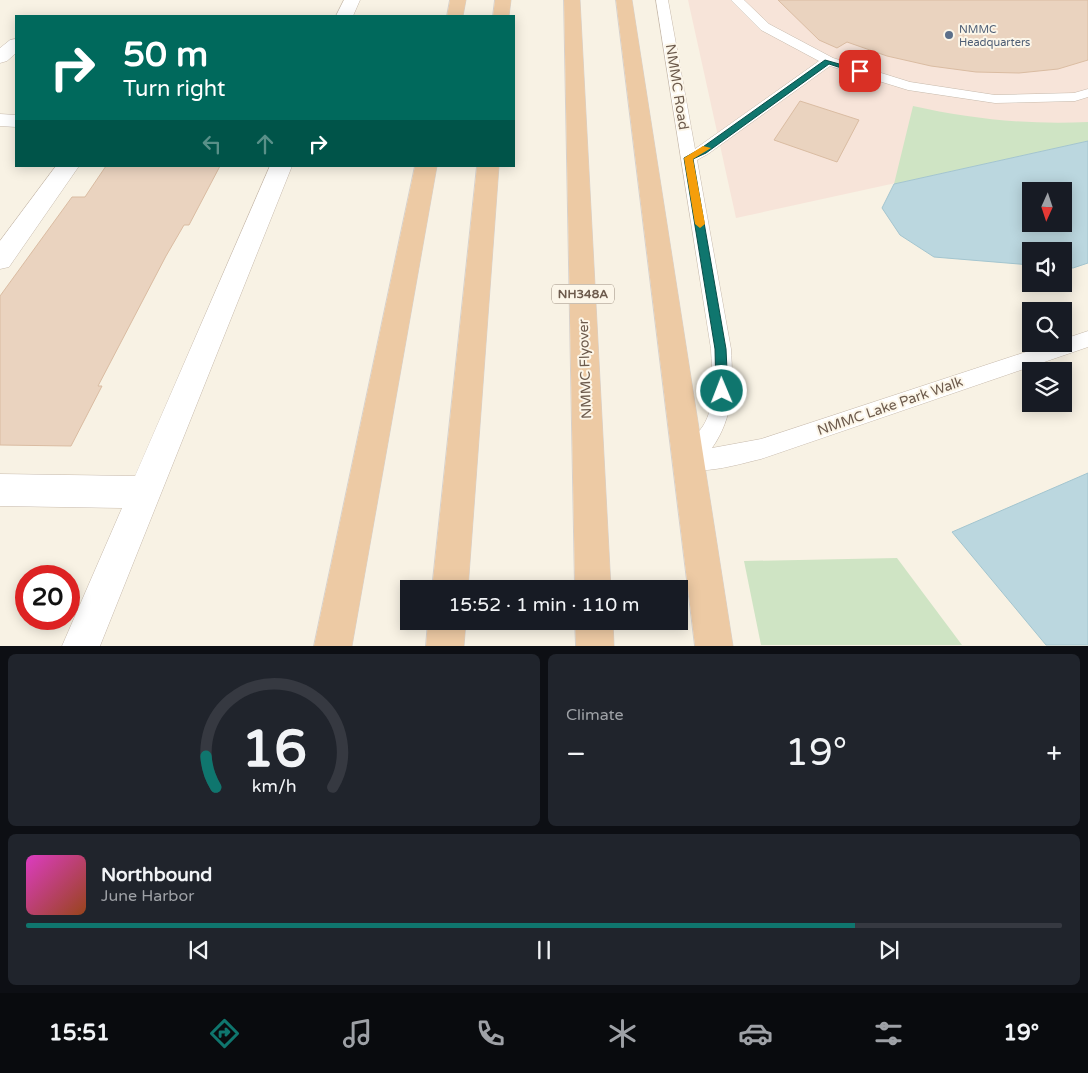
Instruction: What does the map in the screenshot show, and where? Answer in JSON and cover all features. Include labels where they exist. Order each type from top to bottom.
[{"type":"highway","points":[[455,15],[458,0]]},
{"type":"highway","points":[[501,15],[503,0]]},
{"type":"highway","name":"NMMC Flyover","points":[[572,0],[593,580]]},
{"type":"highway","points":[[624,0],[714,646]]},
{"type":"highway","points":[[333,646],[426,167]]},
{"type":"highway","points":[[451,580],[488,167]]},
{"type":"highway","points":[[444,646],[446,630]]},
{"type":"highway","points":[[594,630],[595,646]]},
{"type":"street","points":[[345,15],[352,0]]},
{"type":"street","points":[[0,39],[15,40]]},
{"type":"street","points":[[0,57],[15,45]]},
{"type":"street","points":[[0,120],[15,121]]},
{"type":"street","points":[[0,260],[67,167]]},
{"type":"street","points":[[80,646],[281,167]]},
{"type":"street","points":[[0,490],[145,492]]},
{"type":"lane","name":"NMMC Road","points":[[662,0],[721,349],[722,380],[719,420],[710,435],[688,460]]},
{"type":"lane","points":[[738,0],[765,27],[828,61],[908,86],[995,99],[1075,97],[1088,93]]},
{"type":"lane","points":[[689,158],[703,151],[828,61]]},
{"type":"lane","name":"NMMC Lake Park Walk","points":[[688,460],[726,457],[761,449],[1088,339]]},
{"type":"shaded area","points":[[688,0],[1088,0],[1088,141],[736,218]]},
{"type":"green space","points":[[913,106],[1000,120],[1044,123],[1088,122],[1088,141],[894,184]]},
{"type":"green space","points":[[897,558],[962,645],[761,645],[744,561]]},
{"type":"water","points":[[1088,141],[1088,263],[1073,268],[1072,242],[1022,242],[1022,264],[934,257],[900,235],[882,208],[894,184]]},
{"type":"water","points":[[1088,473],[1088,645],[1046,645],[952,532]]},
{"type":"building","name":"NMMC Headquarters","points":[[778,0],[1088,0],[1088,60],[1058,69],[1019,73],[976,72],[931,66],[887,56],[847,42],[837,48],[819,40]]},
{"type":"building","points":[[800,101],[859,120],[837,162],[774,140]]},
{"type":"building","points":[[105,167],[219,167],[189,225],[184,225],[166,256],[98,386],[102,386],[71,446],[0,445],[0,296],[72,197],[85,197]]},
{"type":"slow traffic","points":[[700,224],[689,158],[706,148]]},
{"type":"place","name":"NMMC Headquarters","points":[[949,35]]},
{"type":"route","points":[[722,391],[721,349],[689,158],[703,151],[828,61],[860,71]]}]
